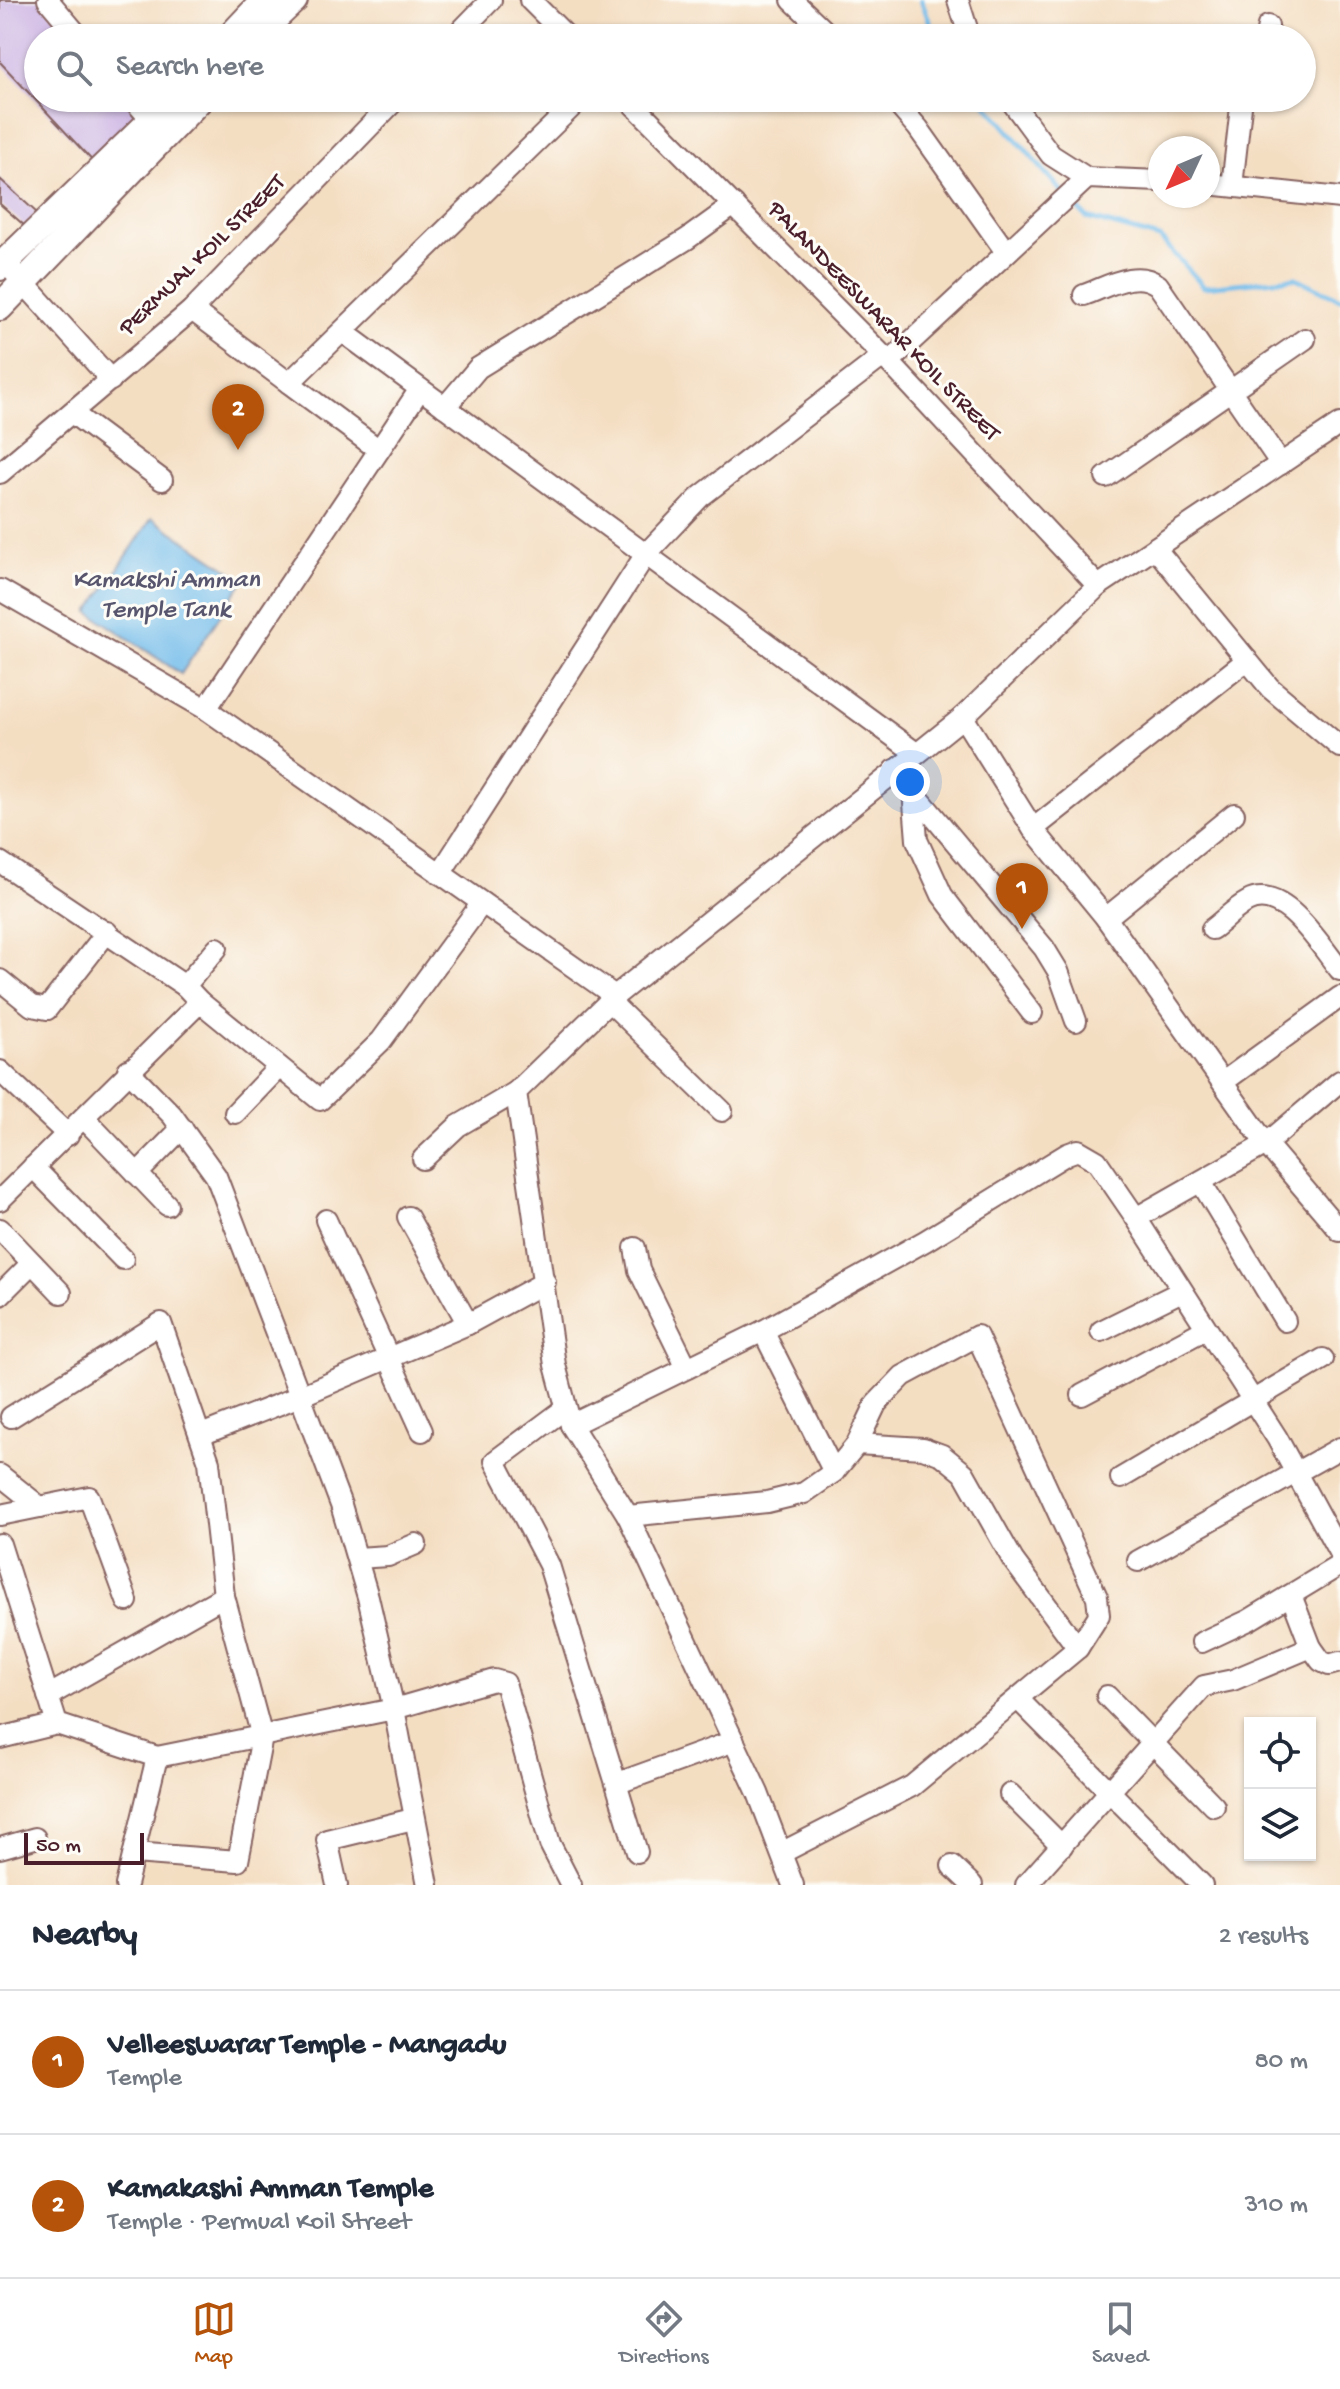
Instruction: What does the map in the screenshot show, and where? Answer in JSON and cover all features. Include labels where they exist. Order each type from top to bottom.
[{"type":"main road","points":[[242,24],[265,0]]},
{"type":"main road","points":[[269,24],[294,0]]},
{"type":"main road","points":[[3,264],[162,112]]},
{"type":"main road","points":[[0,307],[188,112]]},
{"type":"street","points":[[48,0],[68,24]]},
{"type":"street","points":[[468,24],[491,0]]},
{"type":"street","points":[[530,0],[554,24]]},
{"type":"street","points":[[792,0],[817,24]]},
{"type":"street","points":[[958,0],[966,24]]},
{"type":"street","points":[[144,112],[153,122]]},
{"type":"street","name":"PERMUAL KOIL STREET","points":[[0,473],[192,310],[383,112]]},
{"type":"street","points":[[289,383],[567,112]]},
{"type":"street","name":"PALANDEESWARAR KOIL STREET","points":[[641,112],[886,359],[1098,586]]},
{"type":"street","points":[[904,112],[1006,252]]},
{"type":"street","points":[[1019,112],[1073,190]]},
{"type":"street","points":[[1232,186],[1240,112]]},
{"type":"street","points":[[440,874],[646,554],[700,497],[886,359],[1073,190],[1148,182]]},
{"type":"street","points":[[1220,185],[1340,198]]},
{"type":"street","points":[[445,407],[478,368],[687,239],[734,205]]},
{"type":"street","points":[[3,264],[111,380]]},
{"type":"street","points":[[1084,295],[1131,278],[1152,280],[1185,319],[1281,464]]},
{"type":"street","points":[[192,310],[379,450]]},
{"type":"street","points":[[343,332],[916,753]]},
{"type":"street","points":[[1106,477],[1305,339]]},
{"type":"street","points":[[206,709],[420,389]]},
{"type":"street","points":[[72,413],[162,480]]},
{"type":"street","points":[[423,1159],[458,1126],[516,1092],[613,999],[963,717],[1098,586],[1340,424]]},
{"type":"street","points":[[1155,548],[1270,688],[1340,747]]},
{"type":"street","points":[[0,590],[206,709],[482,903],[613,999],[722,1111]]},
{"type":"street","points":[[1033,829],[1247,660]]},
{"type":"street","points":[[963,717],[1033,829],[1106,918],[1266,1144],[1340,1231]]},
{"type":"street","points":[[895,770],[1044,948],[1058,971],[1076,1021]]},
{"type":"street","points":[[913,790],[917,840],[942,895],[1032,1013]]},
{"type":"street","points":[[1106,918],[1234,814]]},
{"type":"street","points":[[2,869],[107,932],[185,986],[200,1002],[320,1100],[381,1041],[482,903]]},
{"type":"street","points":[[1212,929],[1248,901],[1273,900],[1288,907],[1340,970]]},
{"type":"street","points":[[0,980],[32,1006],[47,1009],[107,932]]},
{"type":"street","points":[[185,986],[217,948]]},
{"type":"street","points":[[1223,1082],[1340,997]]},
{"type":"street","points":[[0,1200],[200,1002]]},
{"type":"street","points":[[235,1113],[279,1067]]},
{"type":"street","points":[[128,1070],[182,1128],[216,1176],[341,1505],[394,1709],[428,1885]]},
{"type":"street","points":[[0,1071],[68,1135]]},
{"type":"street","points":[[1136,1218],[1266,1144],[1340,1081]]},
{"type":"street","points":[[516,1092],[555,1365],[569,1416],[628,1516],[734,1741],[783,1852],[793,1885]]},
{"type":"street","points":[[84,1118],[167,1205]]},
{"type":"street","points":[[137,1174],[182,1128]]},
{"type":"street","points":[[637,1852],[549,1565],[495,1461],[569,1416],[687,1368],[763,1331],[925,1241],[1067,1154],[1078,1150],[1097,1161],[1136,1218],[1254,1402],[1340,1554]]},
{"type":"street","points":[[33,1167],[123,1259]]},
{"type":"street","points":[[1201,1182],[1285,1321]]},
{"type":"street","points":[[408,1217],[468,1324]]},
{"type":"street","points":[[326,1220],[422,1431]]},
{"type":"street","points":[[0,1229],[61,1293]]},
{"type":"street","points":[[635,1248],[639,1270],[687,1368]]},
{"type":"street","points":[[0,1295],[32,1263]]},
{"type":"street","points":[[201,1435],[391,1359],[468,1324],[545,1282]]},
{"type":"street","points":[[1101,1331],[1182,1291]]},
{"type":"street","points":[[11,1417],[161,1323],[209,1462],[224,1596],[262,1737],[238,1861],[134,1853]]},
{"type":"street","points":[[1082,1395],[1206,1329]]},
{"type":"street","points":[[763,1331],[834,1472]]},
{"type":"street","points":[[628,1516],[767,1502],[804,1493],[834,1472],[857,1444],[876,1404],[903,1376],[977,1336],[1097,1597],[1099,1615],[1078,1648],[912,1786],[783,1852]]},
{"type":"street","points":[[1121,1478],[1323,1359]]},
{"type":"street","points":[[857,1444],[923,1448],[942,1455],[964,1473],[1013,1560],[1078,1648]]},
{"type":"street","points":[[1138,1561],[1340,1448]]},
{"type":"street","points":[[0,1475],[40,1507]]},
{"type":"street","points":[[0,1515],[89,1497],[127,1601]]},
{"type":"street","points":[[0,1544],[57,1724]]},
{"type":"street","points":[[357,1558],[388,1556],[416,1544]]},
{"type":"street","points":[[1202,1642],[1340,1565]]},
{"type":"street","points":[[1291,1595],[1311,1647],[1321,1661],[1329,1665],[1340,1662]]},
{"type":"street","points":[[48,1696],[224,1596]]},
{"type":"street","points":[[1026,1885],[1204,1686],[1233,1680],[1311,1647]]},
{"type":"street","points":[[0,1738],[57,1724],[157,1757],[394,1709],[494,1680],[505,1683],[550,1844],[571,1885]]},
{"type":"street","points":[[1107,1696],[1214,1806]]},
{"type":"street","points":[[1018,1699],[1194,1882]]},
{"type":"street","points":[[618,1783],[734,1741]]},
{"type":"street","points":[[126,1885],[157,1757]]},
{"type":"street","points":[[1010,1794],[1062,1846]]},
{"type":"street","points":[[337,1885],[327,1840],[413,1819]]},
{"type":"street","points":[[0,1848],[35,1838]]},
{"type":"street","points":[[952,1866],[972,1885]]},
{"type":"water","name":"Kamakshi Amman Temple Tank","points":[[152,518],[244,580],[181,674],[89,612]]},
{"type":"building","points":[[0,0],[39,0],[60,24],[24,24],[24,88],[0,62]]},
{"type":"building","points":[[47,112],[139,112],[148,122],[100,169]]},
{"type":"building","points":[[0,179],[37,213],[25,226],[0,204]]},
{"type":"waterway","points":[[921,0],[930,24]]},
{"type":"waterway","points":[[993,112],[1063,193]]},
{"type":"waterway","points":[[1070,200],[1087,218],[1160,238],[1204,287],[1296,278],[1340,299]]},
{"type":"place","name":"Kamakashi Amman Temple","points":[[238,450]]},
{"type":"place","name":"Velleeswarar Temple - Mangadu","points":[[1022,929]]}]
